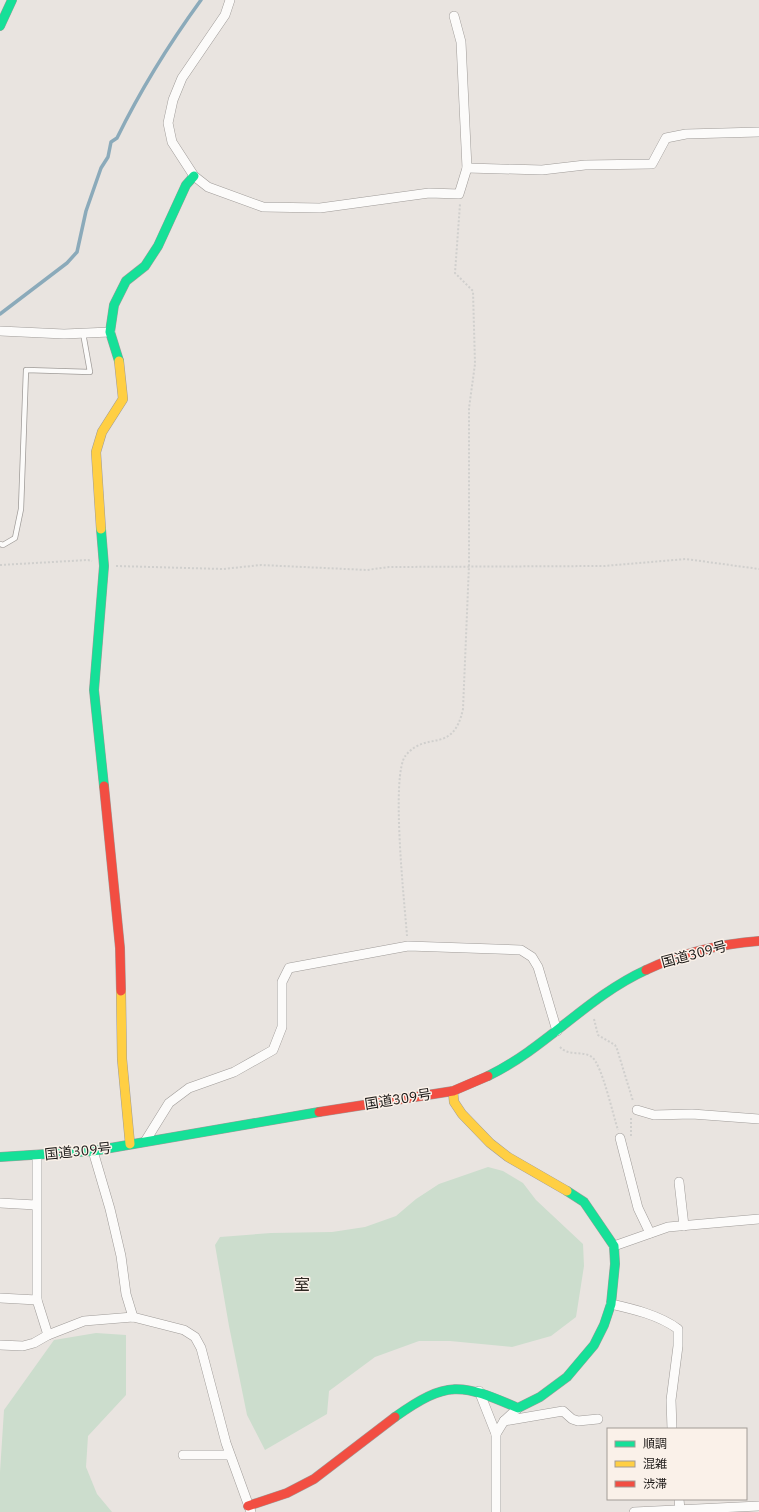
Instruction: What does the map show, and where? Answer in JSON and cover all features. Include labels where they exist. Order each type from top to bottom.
[{"type":"main road","points":[[0,26],[12,0]]},
{"type":"main road","points":[[130,1144],[122,1059],[120,948],[94,690],[104,566],[96,452],[102,432],[123,399],[119,362],[110,332],[114,305],[126,281],[145,266],[158,246],[186,185],[194,176]]},
{"type":"main road","name":"国道309号","points":[[0,1156],[93,1151],[146,1140],[453,1091],[492,1076],[517,1061],[591,1004],[631,978],[675,957],[727,944],[759,941]]},
{"type":"main road","points":[[249,1509],[303,1486],[323,1473],[386,1423],[430,1396],[446,1389],[458,1388],[479,1392],[518,1408],[540,1397],[567,1377],[583,1360],[594,1345],[604,1325],[610,1304],[615,1264],[614,1246],[584,1202],[552,1181],[508,1157],[490,1143],[462,1114],[454,1102],[453,1091]]},
{"type":"street","points":[[230,0],[225,15],[182,78],[173,100],[168,124],[172,142],[194,176],[208,187],[263,207],[320,208],[429,193],[459,194],[467,168],[461,42],[454,16]]},
{"type":"street","points":[[467,168],[542,170],[584,165],[652,164],[666,138],[686,134],[759,132]]},
{"type":"street","points":[[0,331],[83,333],[110,332]]},
{"type":"street","points":[[146,1140],[169,1103],[189,1088],[234,1072],[273,1050],[282,1027],[282,982],[288,968],[408,946],[521,950],[532,957],[538,967],[554,1033]]},
{"type":"street","points":[[637,1110],[654,1115],[692,1114],[759,1119]]},
{"type":"street","points":[[620,1138],[638,1208],[650,1233]]},
{"type":"street","points":[[93,1151],[110,1209],[121,1256],[126,1294],[133,1317]]},
{"type":"street","points":[[37,1155],[37,1300],[48,1335]]},
{"type":"street","points":[[679,1182],[684,1226]]},
{"type":"street","points":[[0,1203],[36,1205]]},
{"type":"street","points":[[614,1246],[668,1227],[759,1219]]},
{"type":"street","points":[[0,1298],[37,1300]]},
{"type":"street","points":[[610,1304],[648,1314],[671,1324],[678,1329],[678,1346],[671,1400],[672,1428]]},
{"type":"street","points":[[0,1345],[29,1344],[84,1321],[133,1317],[184,1330],[195,1337],[201,1348],[229,1455],[249,1509]]},
{"type":"street","points":[[479,1392],[496,1434],[496,1512]]},
{"type":"street","points":[[496,1434],[504,1421],[518,1408]]},
{"type":"street","points":[[504,1421],[563,1411],[572,1419],[578,1421],[598,1419]]},
{"type":"street","points":[[183,1455],[229,1455]]},
{"type":"street","points":[[679,1500],[680,1510]]},
{"type":"street","points":[[634,1512],[759,1506]]},
{"type":"lane","points":[[0,544],[3,545],[15,538],[21,509],[26,370],[90,372],[83,333]]},
{"type":"path","points":[[408,946],[399,827],[400,770],[405,755],[425,743],[441,740],[453,734],[460,722],[463,709],[469,565],[469,408],[475,364],[475,324],[473,291],[455,273],[460,199],[459,194]]},
{"type":"path","points":[[0,565],[88,560],[104,566],[223,569],[261,565],[367,570],[389,566],[604,566],[686,559],[759,568]]},
{"type":"path","points":[[591,1004],[598,1035],[615,1045],[617,1049],[630,1096],[637,1110]]},
{"type":"path","points":[[554,1033],[564,1052],[587,1055],[593,1058],[603,1079],[620,1138]]},
{"type":"green space","points":[[488,1167],[503,1171],[523,1183],[536,1200],[583,1244],[584,1266],[576,1317],[551,1336],[512,1347],[450,1341],[419,1341],[375,1357],[329,1391],[327,1414],[265,1450],[247,1415],[229,1326],[215,1245],[220,1237],[271,1233],[332,1232],[365,1227],[396,1216],[416,1199],[439,1184]]},
{"type":"green space","points":[[96,1333],[126,1335],[126,1395],[88,1436],[86,1467],[97,1494],[112,1512],[0,1512],[0,1472],[4,1410],[54,1340]]},
{"type":"waterway","points":[[0,314],[67,263],[77,252],[86,211],[101,168],[108,157],[111,142],[117,138],[156,67],[201,0]]},
{"type":"traffic: fast","points":[[0,26],[12,0]]},
{"type":"traffic: fast","points":[[119,361],[110,332],[114,305],[126,281],[145,266],[158,246],[186,185],[194,176]]},
{"type":"traffic: fast","points":[[101,529],[104,566],[94,690],[104,786]]},
{"type":"traffic: fast","points":[[488,1076],[509,1065],[529,1051],[605,994],[646,970]]},
{"type":"traffic: fast","points":[[0,1157],[93,1151],[319,1112]]},
{"type":"traffic: fast","points":[[395,1417],[428,1396],[442,1391],[455,1389],[468,1390],[482,1394],[518,1408],[540,1397],[567,1377],[594,1345],[604,1325],[611,1304],[615,1264],[614,1246],[584,1202],[567,1191]]},
{"type":"traffic: slow","points":[[101,529],[96,452],[102,432],[123,399],[119,361]]},
{"type":"traffic: slow","points":[[121,991],[122,1059],[130,1144]]},
{"type":"traffic: slow","points":[[453,1091],[454,1102],[462,1114],[490,1143],[508,1157],[567,1191]]},
{"type":"traffic: jam","points":[[104,786],[120,948],[121,991]]},
{"type":"traffic: jam","points":[[646,970],[701,950],[730,944],[759,941]]},
{"type":"traffic: jam","points":[[319,1112],[453,1091],[488,1076]]},
{"type":"traffic: jam","points":[[248,1506],[287,1493],[314,1479],[395,1417]]},
{"type":"district","name":"室","points":[[302,1284]]}]
